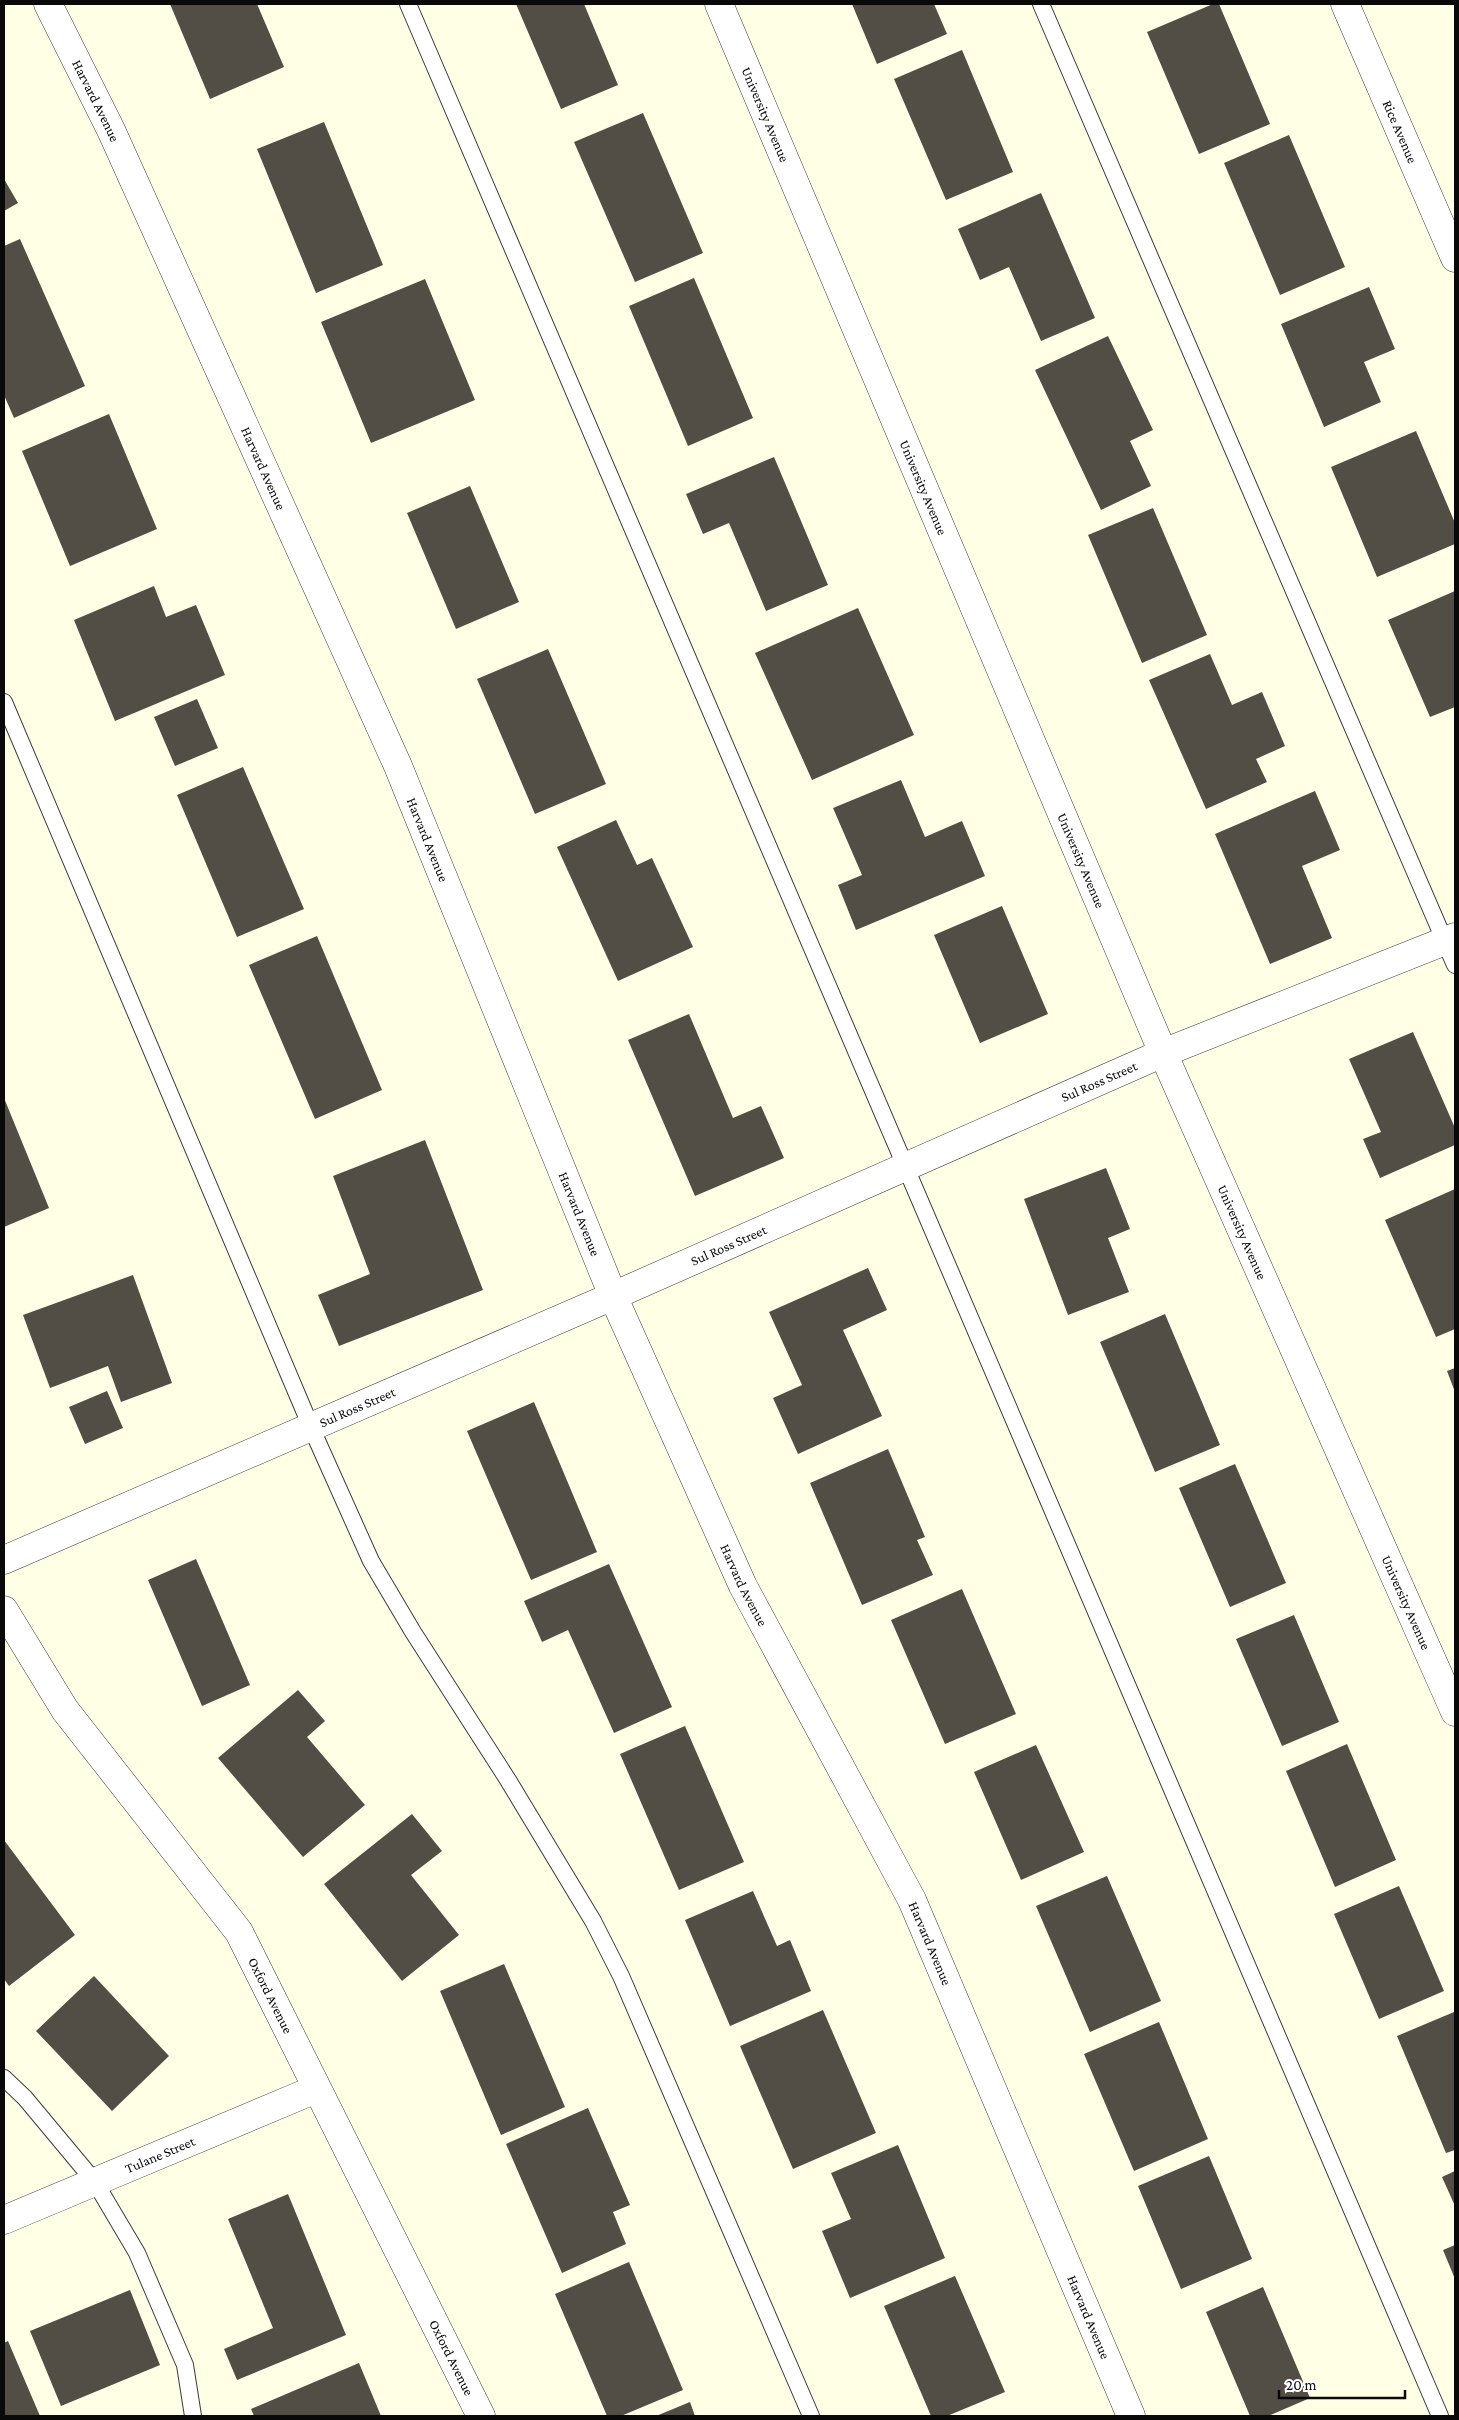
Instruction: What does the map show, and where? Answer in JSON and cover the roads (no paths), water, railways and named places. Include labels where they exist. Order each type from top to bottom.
[{"type":"street","name":"Harvard Avenue","points":[[48,4],[111,130],[398,766],[613,1296],[743,1586],[912,1900],[1131,2416]]},
{"type":"street","name":"University Avenue","points":[[719,4],[1163,1053],[1455,1712]]},
{"type":"street","name":"Rice Avenue","points":[[1345,4],[1455,258]]},
{"type":"street","name":"Sul Ross Street","points":[[4,1560],[613,1296],[1163,1053],[1452,948]]},
{"type":"street","name":"Oxford Avenue","points":[[4,1610],[65,1710],[239,1932],[481,2416]]},
{"type":"street","name":"Tulane Street","points":[[4,2220],[316,2089]]},
{"type":"lane","points":[[408,4],[1440,2416]]},
{"type":"lane","points":[[1041,4],[1452,948]]},
{"type":"lane","points":[[4,702],[311,1427],[371,1561],[413,1632],[508,1780],[578,1896],[621,1976],[810,2416]]},
{"type":"lane","points":[[4,2078],[25,2098],[95,2182],[137,2253],[185,2365],[193,2416]]}]
